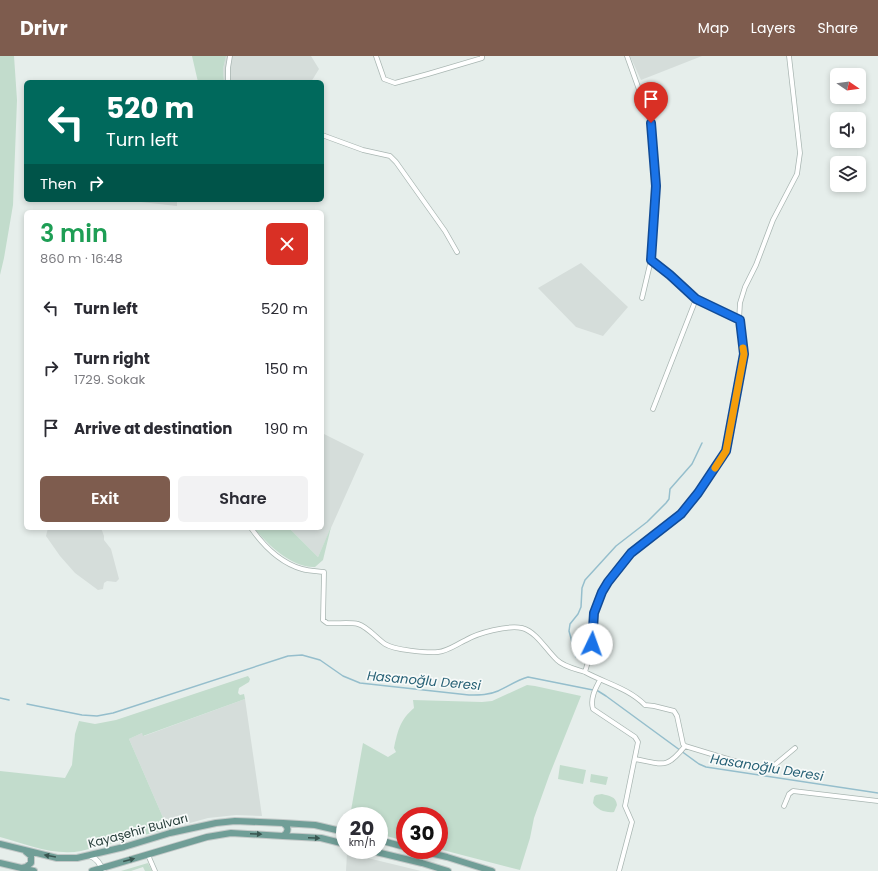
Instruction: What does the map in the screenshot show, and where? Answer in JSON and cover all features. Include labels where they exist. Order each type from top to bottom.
[{"type":"main road","name":"Kayaşehir Bulvarı","points":[[0,844],[57,858],[78,858],[124,847],[170,833],[216,823],[236,821],[283,823],[315,825],[336,830]]},
{"type":"main road","points":[[283,823],[288,829],[288,832],[283,836]]},
{"type":"main road","name":"Kayaşehir Bulvarı","points":[[92,871],[207,837],[231,833],[321,838],[336,842]]},
{"type":"main road","points":[[18,848],[29,853],[31,859],[30,864],[26,867],[20,868]]},
{"type":"main road","points":[[388,855],[448,871]]},
{"type":"main road","points":[[448,857],[492,871]]},
{"type":"main road","points":[[0,863],[34,871]]},
{"type":"street","points":[[228,80],[230,56]]},
{"type":"street","points":[[376,56],[384,79],[395,83],[482,58],[482,56]]},
{"type":"street","points":[[627,56],[651,123],[656,186],[651,260],[642,298]]},
{"type":"street","points":[[585,672],[590,655],[594,613],[602,592],[608,582],[631,553],[681,514],[698,493],[726,451],[744,354],[740,320],[740,303],[745,287],[756,265],[773,220],[797,174],[800,153],[789,56]]},
{"type":"street","points":[[324,135],[363,150],[390,156],[396,162],[445,231],[456,252]]},
{"type":"street","points":[[651,260],[696,299],[740,320]]},
{"type":"street","points":[[653,409],[696,299]]},
{"type":"street","points":[[253,530],[264,543],[288,563],[303,570],[324,572],[323,620],[327,623],[358,624],[375,635],[385,644],[396,648],[438,652],[451,648],[478,634],[521,628],[537,638],[558,661],[570,668],[585,672],[600,680],[621,688],[635,696],[645,705],[674,712],[677,716],[684,748]]},
{"type":"street","points":[[600,680],[592,697],[593,709],[636,738],[638,742],[625,806],[632,822],[619,871]]},
{"type":"street","points":[[635,759],[660,764],[672,760],[684,748]]},
{"type":"street","points":[[684,748],[744,764],[771,768],[795,748]]},
{"type":"street","points":[[784,806],[789,794],[793,791],[878,801]]},
{"type":"street","points":[[89,855],[95,858],[102,869]]},
{"type":"street","points":[[148,855],[155,871]]},
{"type":"shaded area","points":[[226,56],[311,56],[319,69],[312,80],[224,80],[223,69]]},
{"type":"shaded area","points":[[630,56],[702,56],[641,80]]},
{"type":"shaded area","points":[[141,202],[177,202],[177,206]]},
{"type":"shaded area","points":[[581,263],[628,307],[603,336],[576,327],[538,288]]},
{"type":"shaded area","points":[[324,434],[364,454],[318,557],[291,530],[324,530]]},
{"type":"shaded area","points":[[48,530],[102,530],[104,540],[111,549],[119,579],[116,582],[107,581],[104,583],[103,589],[98,590],[75,573],[60,556],[46,536]]},
{"type":"shaded area","points":[[245,699],[262,816],[236,815],[208,818],[168,829],[129,739],[142,733],[144,736]]},
{"type":"shaded area","points":[[347,859],[372,859],[421,871],[346,871]]},
{"type":"green space","points":[[0,56],[14,56],[17,100],[13,205],[0,275]]},
{"type":"green space","points":[[192,56],[226,56],[223,69],[224,80],[198,80]]},
{"type":"green space","points":[[331,527],[323,560],[315,567],[298,564],[289,560],[273,548],[256,530],[291,530],[318,557]]},
{"type":"green space","points":[[248,676],[250,679],[249,682],[239,688],[238,693],[240,695],[244,694],[245,699],[143,736],[142,733],[129,739],[168,829],[81,851],[71,852],[50,851],[0,837],[0,771],[65,778],[72,765],[75,734],[79,721],[95,724],[116,720]]},
{"type":"green space","points":[[527,685],[581,696],[534,818],[530,838],[520,870],[448,851],[448,807],[396,807],[396,839],[388,836],[388,807],[352,807],[363,743],[388,757],[396,752],[394,748],[398,731],[409,712],[414,708],[413,700],[492,701]]},
{"type":"green space","points":[[560,765],[586,770],[583,784],[558,779]]},
{"type":"green space","points":[[591,774],[608,777],[606,785],[590,782]]},
{"type":"green space","points":[[602,794],[612,797],[615,800],[617,805],[614,812],[608,812],[597,808],[593,803],[596,795]]},
{"type":"green space","points":[[148,863],[152,871],[145,871],[143,867],[131,871],[121,871]]},
{"type":"waterway","points":[[576,657],[569,631],[570,624],[578,614],[581,607],[582,588],[585,580],[616,546],[647,522],[666,503],[669,499],[670,489],[692,464],[702,443]]},
{"type":"waterway","name":"Hasanoğlu Deresi","points":[[27,704],[82,715],[97,716],[113,713],[288,656],[302,655],[320,660],[343,676],[360,683],[469,695],[495,692],[528,677],[598,691],[699,764],[706,767],[878,793]]},
{"type":"waterway","name":"Hasanoğlu Deresi","points":[[0,698],[9,700]]},
{"type":"slow traffic","points":[[715,468],[726,451],[744,354],[743,348]]},
{"type":"route","points":[[592,644],[594,613],[597,603],[608,582],[631,553],[681,514],[698,493],[726,451],[744,354],[740,320],[730,317],[696,299],[651,260],[656,186],[651,123]]}]
